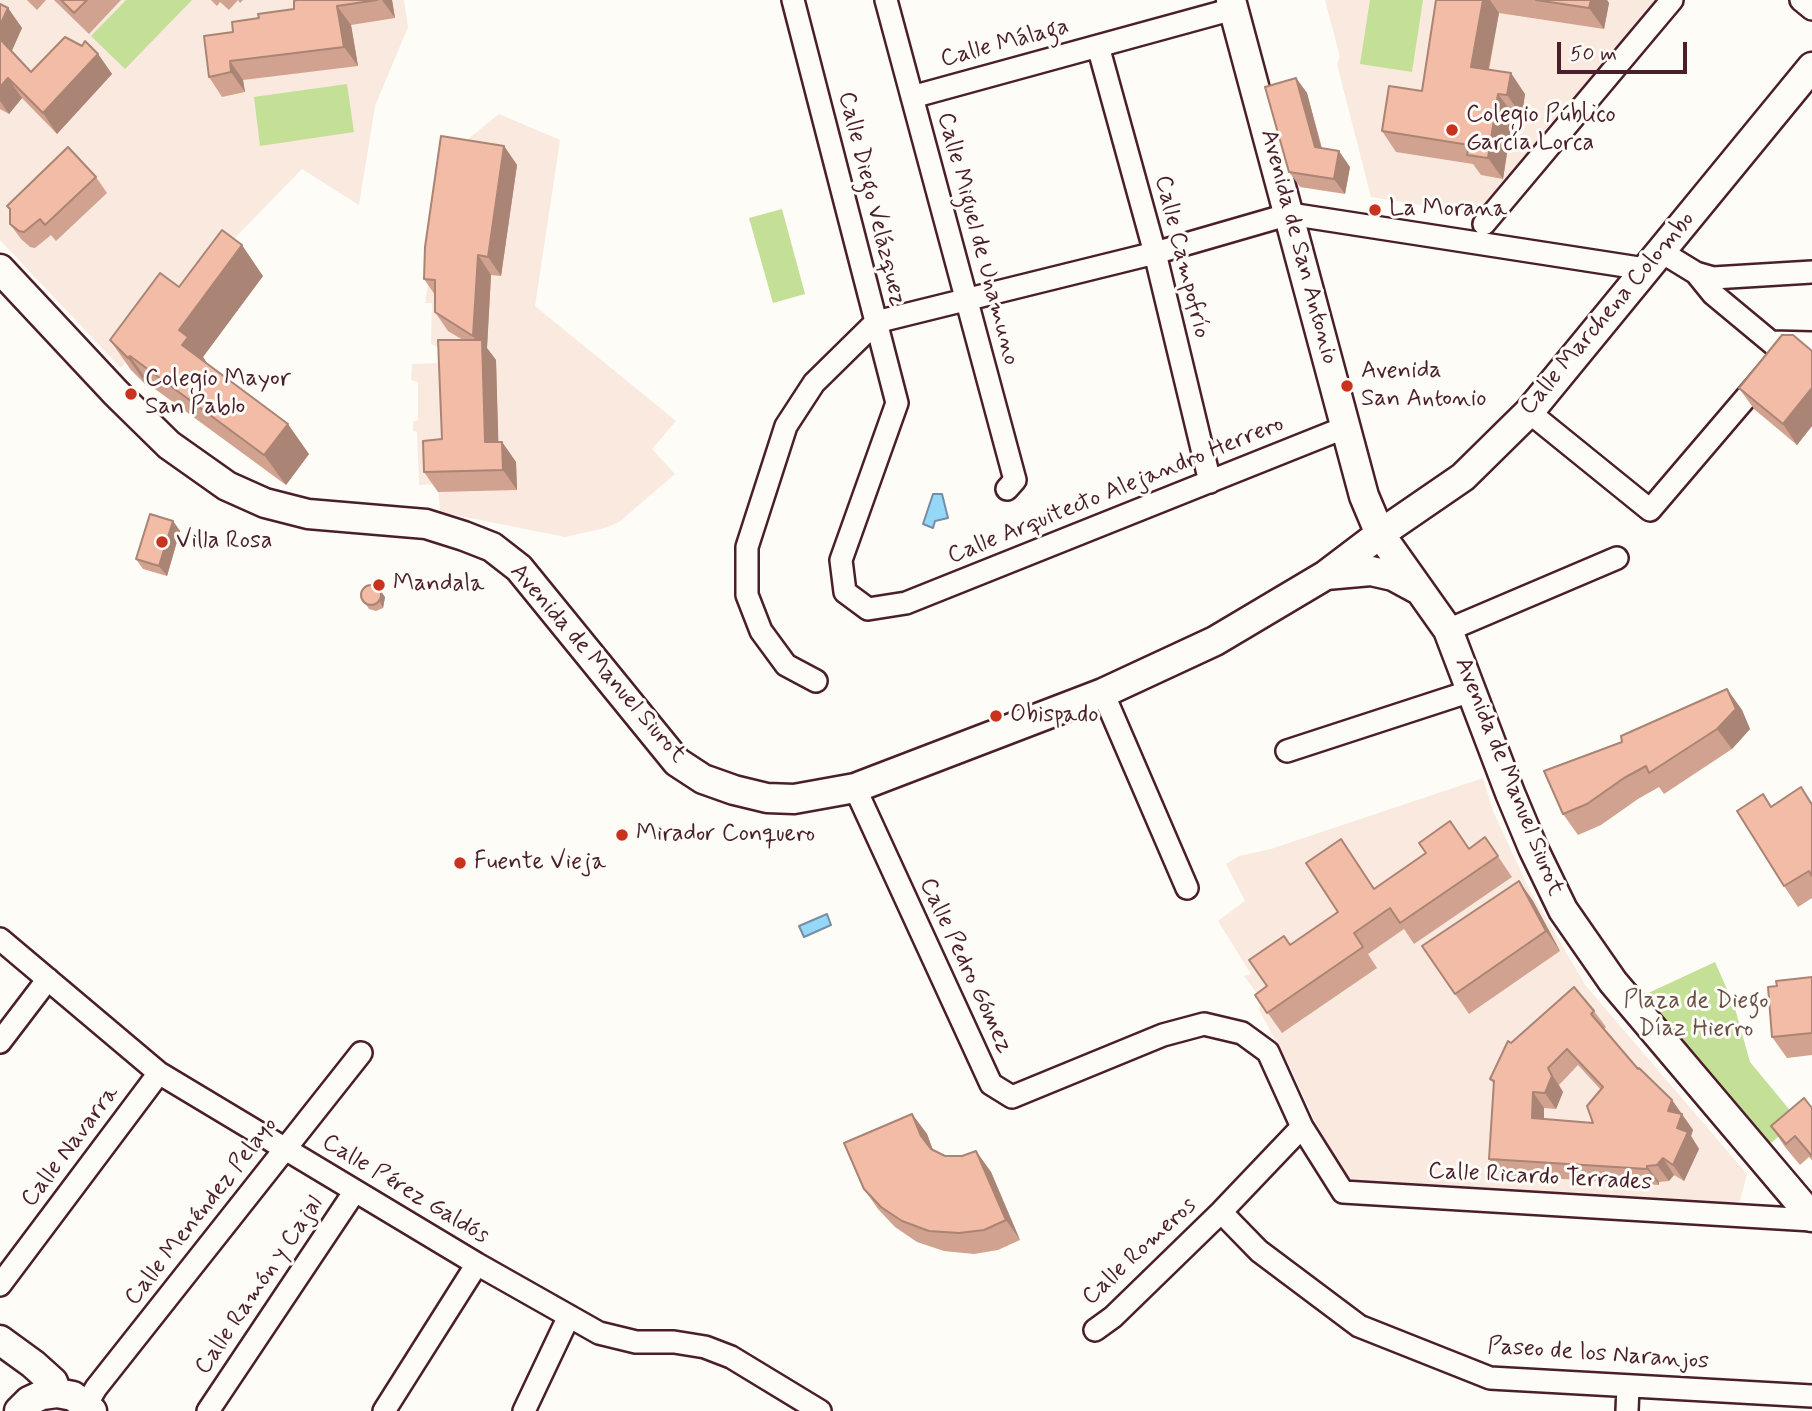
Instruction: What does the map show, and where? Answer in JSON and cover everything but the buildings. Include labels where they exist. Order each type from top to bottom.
[{"type":"street","name":"Calle Diego Velázquez","points":[[793,0],[876,322],[814,383],[786,426],[747,547],[747,595],[761,631],[786,665],[816,681]]},
{"type":"street","name":"Calle Miguel de Unamuno","points":[[886,0],[1015,480],[1007,489]]},
{"type":"street","points":[[1484,224],[1672,0]]},
{"type":"street","points":[[1801,0],[1812,9]]},
{"type":"street","name":"Calle Málaga","points":[[912,97],[1098,46],[1232,4]]},
{"type":"street","name":"Avenida de San Antonio","points":[[1232,4],[1364,496],[1380,534]]},
{"type":"street","name":"Calle Campofrío","points":[[1098,46],[1154,253],[1210,482]]},
{"type":"street","name":"Calle Marchena Colombo","points":[[1380,534],[1463,477],[1529,412],[1812,67]]},
{"type":"street","points":[[876,322],[1154,253],[1290,214],[1653,260],[1713,278],[1812,272]]},
{"type":"street","name":"Avenida de Manuel Siurot","points":[[0,269],[116,393],[169,445],[227,486],[265,502],[308,514],[426,524],[492,547],[519,568],[677,762],[703,779],[766,798],[806,798],[855,788],[1103,693],[1215,641],[1326,575],[1380,534],[1448,630],[1533,848],[1563,911],[1613,982],[1812,1219]]},
{"type":"street","points":[[1696,273],[1713,294],[1778,347]]},
{"type":"street","name":"Calle Arquitecto Alejandro Herrero","points":[[876,322],[897,403],[841,560],[845,592],[869,609],[906,603],[1346,428]]},
{"type":"street","points":[[1529,412],[1650,510],[1778,347],[1812,343]]},
{"type":"street","points":[[1448,630],[1617,558]]},
{"type":"street","name":"Avenida de Manuel Siurot","points":[[1326,575],[1371,571],[1393,576],[1422,592]]},
{"type":"street","points":[[1287,751],[1471,691]]},
{"type":"street","points":[[1103,693],[1187,888]]},
{"type":"street","name":"Calle Pedro Gómez","points":[[855,788],[990,1084],[1012,1097],[1163,1035],[1204,1024],[1242,1033],[1268,1052],[1302,1127]]},
{"type":"street","name":"Calle Pérez Galdós","points":[[0,939],[159,1073],[477,1264],[599,1333],[636,1342],[674,1342],[705,1347],[731,1357],[820,1411]]},
{"type":"street","points":[[0,1042],[48,979]]},
{"type":"street","name":"Calle Menéndez Pelayo","points":[[89,1408],[96,1388],[361,1053]]},
{"type":"street","name":"Calle Navarra","points":[[0,1285],[159,1073]]},
{"type":"street","name":"Calle Ricardo Terrades","points":[[1302,1127],[1343,1192],[1812,1219]]},
{"type":"street","name":"Calle Romeros","points":[[1095,1330],[1114,1317],[1221,1212],[1302,1127]]},
{"type":"street","name":"Calle Ramón y Cajal","points":[[208,1411],[355,1191]]},
{"type":"street","name":"Paseo de los Naranjos","points":[[1221,1212],[1259,1251],[1359,1326],[1490,1378],[1812,1396]]},
{"type":"street","points":[[384,1411],[477,1264]]},
{"type":"street","points":[[524,1411],[569,1316]]},
{"type":"street","points":[[0,1340],[53,1382],[57,1393]]},
{"type":"street","points":[[1627,1411],[1628,1386]]},
{"type":"street","points":[[19,1411],[29,1401],[57,1393],[73,1396],[89,1408]]},
{"type":"shaded area","points":[[0,0],[404,0],[408,27],[375,106],[359,205],[302,169],[187,287],[121,368],[0,240]]},
{"type":"shaded area","name":"Colegio Público García Lorca","points":[[1325,0],[1659,0],[1478,214],[1371,197],[1337,64],[1340,57]]},
{"type":"shaded area","points":[[499,114],[560,140],[535,306],[676,421],[652,449],[675,474],[619,522],[565,537],[440,512],[438,484],[419,485],[417,432],[413,431],[413,422],[418,420],[418,382],[411,380],[412,364],[442,363],[442,349],[431,344],[432,303],[425,303],[446,162],[467,153],[468,139]]},
{"type":"shaded area","points":[[1483,778],[1493,811],[1530,891],[1586,986],[1747,1174],[1740,1201],[1728,1203],[1352,1184],[1341,1177],[1290,1067],[1258,1008],[1264,1003],[1244,976],[1251,974],[1218,921],[1245,901],[1226,864],[1239,856],[1271,849]]},
{"type":"green space","points":[[126,0],[192,0],[125,69],[91,36]]},
{"type":"green space","points":[[1370,0],[1423,0],[1412,72],[1360,64]]},
{"type":"green space","points":[[347,84],[354,132],[260,146],[254,97]]},
{"type":"green space","points":[[782,209],[805,294],[773,303],[749,218]]},
{"type":"green space","name":"Plaza de Diego Díaz Hierro","points":[[1715,962],[1734,1005],[1750,1062],[1798,1120],[1758,1154],[1629,1002]]},
{"type":"water","points":[[933,494],[942,494],[948,518],[935,521],[933,528],[923,524]]},
{"type":"water","points":[[827,914],[831,925],[804,937],[799,926]]},
{"type":"place","name":"Colegio Público García Lorca","points":[[1452,130]]},
{"type":"place","name":"La Morana","points":[[1375,210]]},
{"type":"place","name":"Avenida San Antonio","points":[[1347,386]]},
{"type":"place","name":"Colegio Mayor San Pablo","points":[[131,394]]},
{"type":"place","name":"Villa Rosa","points":[[162,542]]},
{"type":"place","name":"Mandala","points":[[379,585]]},
{"type":"place","name":"Obispado","points":[[996,716]]},
{"type":"place","name":"Mirador Conquero","points":[[622,835]]},
{"type":"place","name":"Fuente Vieja","points":[[460,863]]}]
